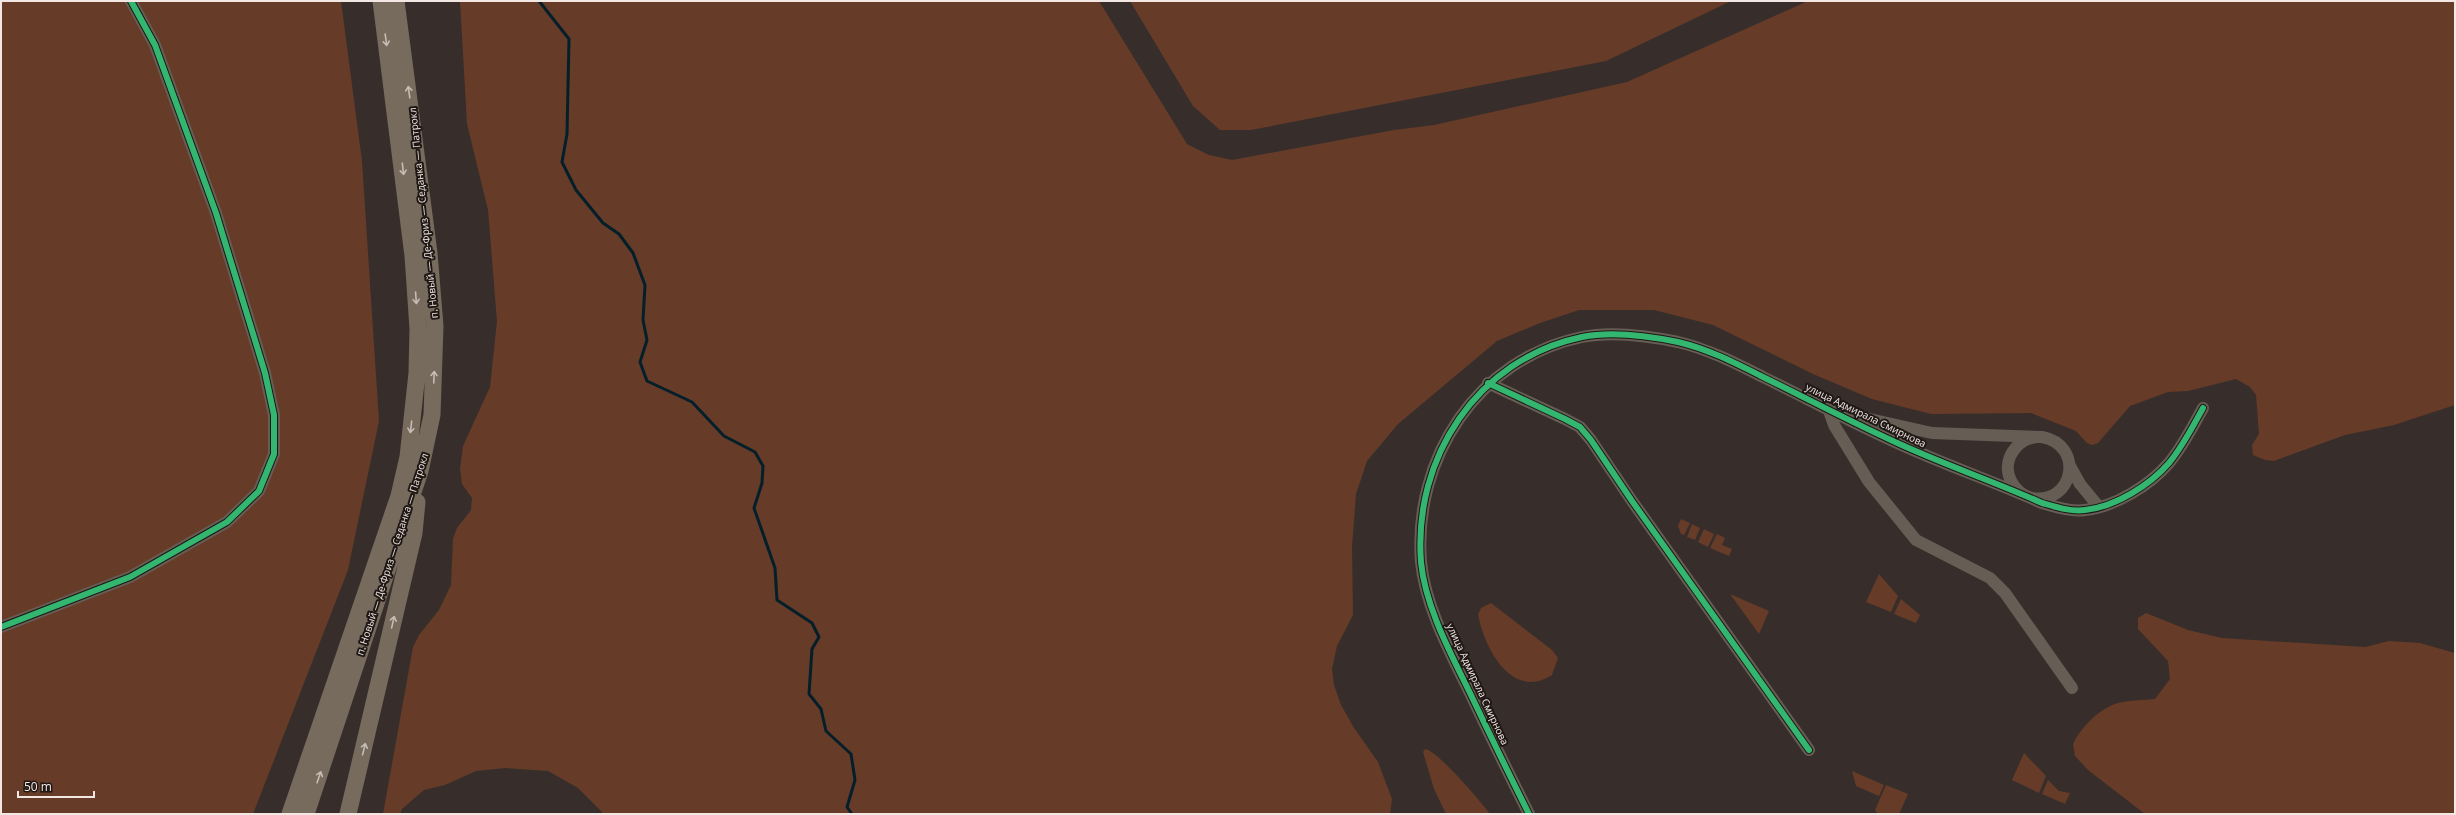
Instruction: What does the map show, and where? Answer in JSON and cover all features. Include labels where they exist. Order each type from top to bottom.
[{"type":"highway","name":"п. Новый — Де-Фриз — Седанка — Патрокл","points":[[290,814],[399,496],[408,457],[417,373],[418,329],[412,248],[380,1]]},
{"type":"highway","name":"п. Новый — Де-Фриз — Седанка — Патрокл","points":[[306,814],[420,470],[432,415],[435,326],[429,253],[396,1]]},
{"type":"highway","points":[[348,814],[414,533],[420,470]]},
{"type":"street","points":[[1,627],[130,577],[227,522],[259,491],[274,454],[274,416],[265,373],[216,214],[155,45],[131,1]]},
{"type":"street","name":"улица Адмирала Смирнова","points":[[1529,814],[1446,644],[1431,602],[1421,563],[1422,515],[1429,483],[1438,458],[1457,419],[1488,383],[1517,362],[1568,341],[1583,337],[1638,335],[1680,343],[1720,356],[1828,408],[1893,442],[2060,509],[2084,510],[2099,507],[2123,497],[2161,472],[2178,450],[2203,408]]},
{"type":"street","points":[[1488,383],[1565,419],[1584,431],[1809,750]]},
{"type":"street","points":[[1828,408],[1889,425],[1932,433],[2037,437],[2050,439],[2060,444],[2067,454],[2070,466],[2080,484],[2099,507]]},
{"type":"street","points":[[1828,408],[1834,425],[1869,482],[1916,540],[1990,578],[2005,594],[2072,688]]},
{"type":"street","points":[[2037,437],[2026,439],[2017,445],[2011,454],[2008,465],[2012,484],[2028,497],[2045,498],[2056,493],[2067,480],[2070,466]]},
{"type":"shaded area","points":[[1,1],[341,1],[362,161],[379,421],[348,570],[253,814],[1,814]]},
{"type":"shaded area","points":[[460,1],[1099,1],[1187,144],[1209,155],[1232,160],[1394,130],[1434,125],[1627,82],[1808,1],[2455,1],[2455,405],[2394,425],[2345,435],[2274,461],[2265,460],[2253,455],[2252,445],[2259,434],[2256,395],[2250,387],[2236,379],[2188,391],[2168,392],[2130,406],[2098,443],[2092,445],[2087,443],[2076,431],[2031,413],[1931,414],[1872,399],[1813,374],[1713,325],[1654,310],[1579,310],[1540,323],[1497,341],[1398,424],[1367,461],[1356,494],[1352,547],[1353,615],[1337,646],[1332,669],[1334,685],[1341,705],[1354,728],[1378,762],[1392,799],[1390,814],[604,814],[578,788],[548,771],[506,768],[476,771],[445,785],[424,790],[402,809],[400,814],[383,814],[413,647],[419,635],[439,610],[451,585],[453,539],[457,528],[471,510],[472,498],[462,484],[460,469],[463,446],[490,387],[497,321],[488,210],[467,124]]},
{"type":"shaded area","points":[[1130,1],[1731,1],[1606,61],[1251,130],[1220,130],[1193,106]]},
{"type":"shaded area","points":[[1681,519],[1690,523],[1684,535],[1681,534],[1678,526]]},
{"type":"shaded area","points":[[1692,524],[1700,528],[1695,540],[1687,537]]},
{"type":"shaded area","points":[[1704,529],[1714,534],[1708,547],[1698,542]]},
{"type":"shaded area","points":[[1717,534],[1725,538],[1722,545],[1732,549],[1729,556],[1710,548]]},
{"type":"shaded area","points":[[1879,574],[1898,596],[1891,612],[1866,602]]},
{"type":"shaded area","points":[[1730,594],[1769,611],[1759,634]]},
{"type":"shaded area","points":[[1901,599],[1920,615],[1916,623],[1894,614]]},
{"type":"shaded area","points":[[1491,603],[1552,650],[1558,658],[1552,675],[1538,681],[1524,681],[1513,676],[1502,667],[1486,642],[1478,614],[1481,608]]},
{"type":"shaded area","points":[[2146,613],[2188,630],[2222,638],[2365,647],[2389,641],[2420,643],[2455,653],[2455,814],[2145,814],[2088,770],[2075,756],[2073,744],[2086,725],[2104,709],[2123,702],[2155,699],[2170,679],[2168,661],[2138,629],[2138,618]]},
{"type":"shaded area","points":[[1425,749],[1449,767],[1490,814],[1446,814],[1434,789],[1423,752]]},
{"type":"shaded area","points":[[2024,753],[2046,776],[2039,793],[2012,780]]},
{"type":"shaded area","points":[[1852,771],[1884,785],[1879,796],[1856,786]]},
{"type":"shaded area","points":[[2048,780],[2059,791],[2070,793],[2065,804],[2042,794]]},
{"type":"shaded area","points":[[1886,785],[1908,794],[1899,814],[1878,814],[1875,810]]},
{"type":"waterway","points":[[539,1],[569,39],[567,134],[562,162],[576,190],[603,223],[619,234],[633,253],[645,285],[643,320],[647,340],[640,362],[647,381],[692,402],[724,436],[755,452],[763,466],[762,483],[754,508],[775,568],[777,600],[812,623],[819,637],[812,649],[809,694],[821,709],[826,731],[851,754],[855,780],[847,807],[852,814]]},
{"type":"cycle path","points":[[1,627],[130,577],[227,522],[259,491],[274,454],[274,415],[265,373],[216,213],[155,45],[131,1]]},
{"type":"cycle path","points":[[1529,814],[1455,662],[1433,613],[1423,579],[1421,562],[1421,523],[1428,486],[1441,451],[1459,419],[1483,390],[1511,367],[1545,349],[1593,335],[1630,335],[1678,342],[1711,352],[1860,426],[1930,457],[2042,503],[2074,510],[2096,508],[2120,500],[2142,487],[2169,463],[2188,436],[2203,408]]},
{"type":"cycle path","points":[[1488,383],[1580,427],[1591,440],[1632,501],[1809,750]]}]
